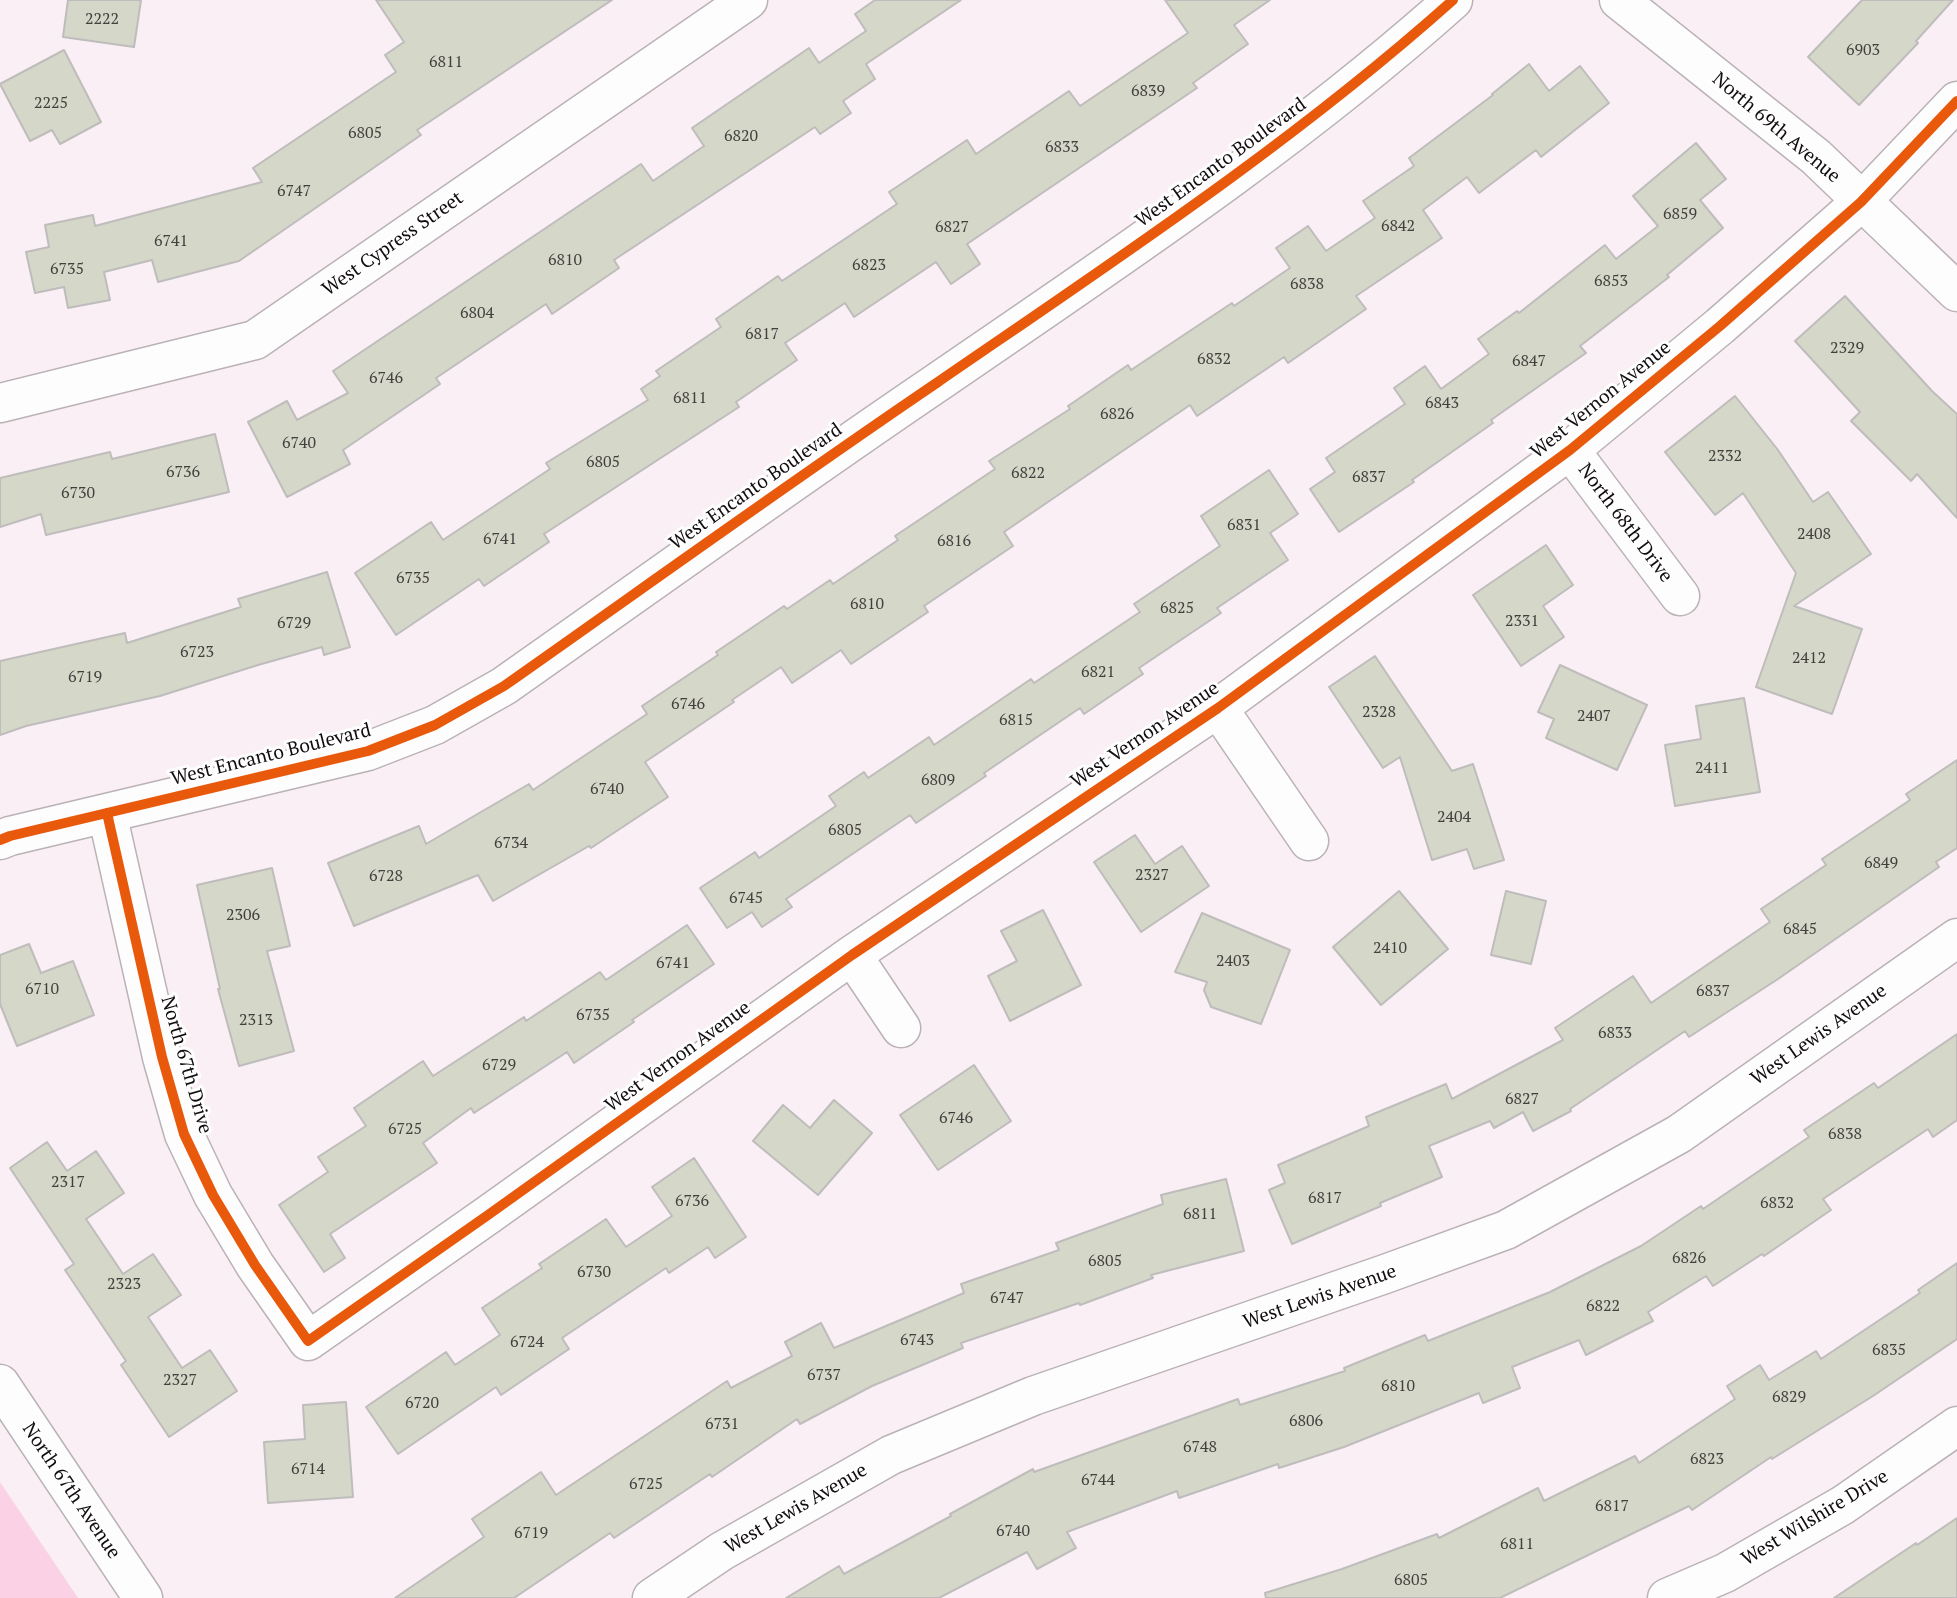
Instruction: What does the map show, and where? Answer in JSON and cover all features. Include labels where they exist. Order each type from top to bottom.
[{"type":"street","name":"West Cypress Street","points":[[0,403],[255,340],[748,0]]},
{"type":"street","name":"West Encanto Boulevard","points":[[0,841],[10,836],[368,751],[435,726],[504,686],[935,383],[1154,235],[1320,112],[1395,52],[1453,0]]},
{"type":"street","name":"North 69th Avenue","points":[[1619,0],[1815,157],[1957,292]]},
{"type":"street","name":"West Vernon Avenue","points":[[308,1341],[852,955],[1217,708],[1570,450],[1720,326],[1861,202],[1957,101]]},
{"type":"street","name":"North 68th Drive","points":[[1570,450],[1680,596]]},
{"type":"street","points":[[1217,708],[1309,841]]},
{"type":"street","name":"North 67th Drive","points":[[107,813],[162,1058],[184,1134],[213,1195],[255,1265],[308,1341]]},
{"type":"street","name":"West Lewis Avenue","points":[[652,1598],[722,1551],[891,1455],[1033,1396],[1506,1230],[1679,1134],[1957,937]]},
{"type":"street","points":[[852,955],[901,1028]]},
{"type":"street","name":"North 67th Avenue","points":[[0,1384],[143,1598]]},
{"type":"street","name":"West Wilshire Drive","points":[[1667,1598],[1725,1573],[1843,1504],[1957,1426]]},
{"type":"shaded area","points":[[0,1482],[78,1598],[0,1598]]},
{"type":"building","points":[[68,0],[141,0],[134,47],[63,37]]},
{"type":"building","points":[[376,0],[612,0],[417,130],[421,135],[239,261],[158,282],[152,260],[104,272],[110,300],[68,308],[64,287],[35,293],[26,252],[49,247],[45,225],[93,215],[95,226],[262,182],[253,168],[396,72],[385,55],[404,42]]},
{"type":"building","points":[[875,0],[961,0],[866,64],[875,79],[843,101],[851,113],[820,134],[815,127],[614,260],[619,268],[552,314],[546,304],[436,378],[440,384],[343,450],[350,464],[287,497],[248,422],[287,401],[297,420],[348,393],[333,371],[641,164],[653,181],[704,146],[692,128],[809,48],[819,63],[866,31],[855,14]]},
{"type":"building","points":[[1165,0],[1270,0],[1234,25],[1248,44],[1193,83],[1197,88],[967,244],[980,264],[951,284],[936,262],[854,317],[845,303],[785,343],[797,360],[736,402],[739,407],[544,534],[549,542],[484,586],[479,579],[396,635],[355,573],[431,522],[443,540],[550,469],[546,463],[648,400],[641,389],[660,376],[656,371],[721,327],[716,319],[778,276],[782,281],[897,204],[889,192],[967,140],[976,154],[1069,91],[1080,106],[1188,33]]},
{"type":"building","points":[[1862,0],[1953,0],[1916,41],[1918,43],[1859,105],[1808,57]]},
{"type":"building","points":[[64,50],[101,122],[60,144],[52,130],[30,141],[0,84]]},
{"type":"building","points":[[1529,64],[1549,91],[1580,66],[1609,103],[1541,157],[1536,150],[1479,193],[1467,177],[1423,210],[1442,238],[1356,296],[1366,309],[1288,363],[1284,357],[1197,416],[1190,405],[1004,532],[1013,546],[924,606],[928,612],[851,664],[841,650],[792,683],[781,667],[732,700],[734,702],[645,762],[668,797],[591,848],[589,846],[493,901],[478,875],[354,926],[328,863],[419,826],[426,844],[529,784],[533,790],[647,714],[642,706],[718,655],[716,652],[784,606],[787,609],[830,580],[833,584],[898,540],[895,536],[995,469],[989,461],[1070,409],[1068,406],[1128,365],[1131,370],[1290,268],[1276,248],[1308,226],[1326,251],[1375,218],[1363,201],[1414,166],[1409,158],[1493,95]]},
{"type":"building","points":[[1696,143],[1726,179],[1700,200],[1723,228],[1667,275],[1669,277],[1580,346],[1586,353],[1491,420],[1493,423],[1412,480],[1414,482],[1339,532],[1310,489],[1335,472],[1326,458],[1405,404],[1394,388],[1425,366],[1441,389],[1489,354],[1478,339],[1517,311],[1519,313],[1605,245],[1616,259],[1658,226],[1633,196]]},
{"type":"building","points":[[1845,296],[1932,391],[1957,414],[1957,518],[1917,474],[1911,481],[1851,421],[1860,412],[1795,341]]},
{"type":"building","points":[[1735,396],[1778,450],[1813,502],[1828,492],[1871,554],[1794,606],[1862,629],[1832,714],[1756,687],[1796,573],[1743,493],[1715,515],[1665,452]]},
{"type":"building","points":[[215,434],[229,492],[46,535],[41,514],[0,527],[0,478],[110,452],[112,459]]},
{"type":"building","points":[[1269,470],[1298,514],[1270,533],[1288,560],[1217,608],[1221,613],[1139,668],[1143,674],[1084,714],[1080,708],[916,823],[910,815],[786,899],[792,907],[762,927],[752,912],[727,928],[700,888],[755,852],[759,858],[836,806],[829,796],[864,772],[868,778],[929,737],[934,745],[1031,679],[1034,683],[1140,612],[1134,604],[1220,546],[1201,516]]},
{"type":"building","points":[[1546,545],[1573,585],[1543,606],[1564,637],[1521,666],[1473,595]]},
{"type":"building","points":[[327,572],[350,647],[324,655],[322,647],[160,696],[26,726],[0,735],[0,661],[125,633],[127,643],[241,607],[238,599]]},
{"type":"building","points":[[1375,656],[1452,771],[1473,764],[1504,860],[1474,869],[1467,849],[1432,860],[1400,757],[1383,768],[1329,687]]},
{"type":"building","points":[[1560,665],[1647,705],[1617,770],[1546,738],[1554,719],[1538,712]]},
{"type":"building","points":[[1744,698],[1760,792],[1675,806],[1665,745],[1701,739],[1696,706]]},
{"type":"building","points":[[1957,760],[1957,848],[1936,862],[1939,867],[1778,979],[1689,1037],[1685,1031],[1570,1109],[1571,1111],[1533,1131],[1523,1112],[1494,1128],[1490,1121],[1429,1146],[1442,1177],[1292,1244],[1269,1190],[1285,1183],[1278,1165],[1369,1126],[1366,1117],[1446,1084],[1452,1099],[1563,1040],[1555,1028],[1633,976],[1651,1003],[1770,922],[1761,909],[1826,865],[1822,859],[1910,800],[1906,794]]},
{"type":"building","points":[[1135,835],[1155,864],[1182,846],[1209,886],[1141,932],[1094,862]]},
{"type":"building","points":[[272,868],[290,946],[267,951],[294,1051],[239,1066],[218,989],[197,885]]},
{"type":"building","points":[[1399,891],[1448,949],[1381,1005],[1333,947]]},
{"type":"building","points":[[1506,891],[1546,901],[1531,964],[1491,955]]},
{"type":"building","points":[[1043,910],[1081,985],[1010,1021],[988,976],[1017,961],[1001,931]]},
{"type":"building","points":[[1202,913],[1290,950],[1261,1024],[1211,1007],[1204,990],[1207,982],[1175,972]]},
{"type":"building","points":[[687,925],[714,964],[574,1063],[567,1052],[474,1113],[471,1108],[423,1143],[437,1163],[330,1234],[345,1258],[324,1272],[279,1205],[328,1172],[318,1157],[366,1126],[354,1108],[423,1061],[433,1076],[524,1017],[526,1021],[600,972],[606,980]]},
{"type":"building","points":[[29,944],[41,973],[73,961],[94,1015],[17,1046],[0,1004],[0,955]]},
{"type":"building","points":[[1957,1034],[1957,1120],[1933,1137],[1928,1129],[1823,1199],[1831,1210],[1764,1256],[1762,1254],[1713,1286],[1706,1276],[1648,1312],[1653,1321],[1586,1355],[1579,1340],[1512,1367],[1520,1388],[1483,1403],[1479,1393],[1344,1447],[1279,1468],[1278,1464],[1179,1498],[1177,1491],[1067,1532],[1076,1548],[1037,1569],[1027,1552],[939,1598],[786,1598],[839,1566],[844,1574],[1033,1469],[1034,1472],[1238,1399],[1240,1405],[1345,1371],[1344,1368],[1425,1335],[1428,1341],[1550,1292],[1641,1246],[1701,1206],[1703,1209],[1809,1137],[1804,1130],[1874,1083],[1878,1088]]},
{"type":"building","points":[[974,1065],[1011,1121],[938,1170],[900,1115]]},
{"type":"building","points":[[834,1100],[872,1133],[818,1195],[753,1141],[783,1105],[810,1128]]},
{"type":"building","points":[[47,1142],[67,1171],[96,1151],[124,1193],[86,1219],[123,1274],[153,1254],[181,1295],[148,1317],[182,1368],[210,1350],[237,1391],[169,1437],[121,1365],[126,1361],[65,1270],[74,1264],[10,1168]]},
{"type":"building","points":[[694,1158],[746,1237],[715,1258],[708,1247],[669,1273],[666,1268],[562,1338],[569,1349],[501,1395],[496,1387],[398,1454],[366,1407],[446,1352],[455,1365],[500,1335],[482,1308],[542,1268],[539,1264],[606,1219],[626,1247],[672,1216],[652,1187]]},
{"type":"building","points":[[1226,1179],[1244,1251],[1151,1275],[1153,1278],[1080,1305],[1079,1303],[961,1343],[963,1348],[872,1386],[800,1424],[797,1419],[712,1477],[710,1474],[614,1538],[610,1533],[514,1598],[395,1598],[484,1537],[472,1519],[541,1472],[556,1495],[727,1381],[731,1388],[792,1356],[785,1342],[821,1323],[834,1348],[964,1293],[961,1284],[1059,1250],[1056,1243],[1163,1204],[1161,1195]]},
{"type":"building","points":[[1957,1263],[1957,1339],[1873,1396],[1772,1459],[1771,1457],[1692,1510],[1689,1506],[1500,1598],[1266,1598],[1265,1593],[1342,1569],[1437,1534],[1439,1538],[1538,1488],[1544,1501],[1635,1456],[1639,1463],[1735,1399],[1727,1386],[1760,1365],[1769,1380],[1816,1351],[1821,1359],[1920,1293],[1918,1290]]},
{"type":"building","points":[[346,1402],[353,1497],[268,1503],[264,1442],[305,1439],[303,1405]]},
{"type":"building","points":[[1957,1518],[1957,1598],[1834,1598],[1916,1543],[1917,1545]]},
{"type":"cycle path","points":[[0,840],[368,751],[435,725],[504,686],[1202,199],[1330,103],[1453,0]]},
{"type":"cycle path","points":[[107,813],[162,1057],[184,1134],[213,1195],[255,1265],[308,1341],[852,955],[1218,708],[1570,450],[1720,326],[1861,202],[1957,101]]}]
